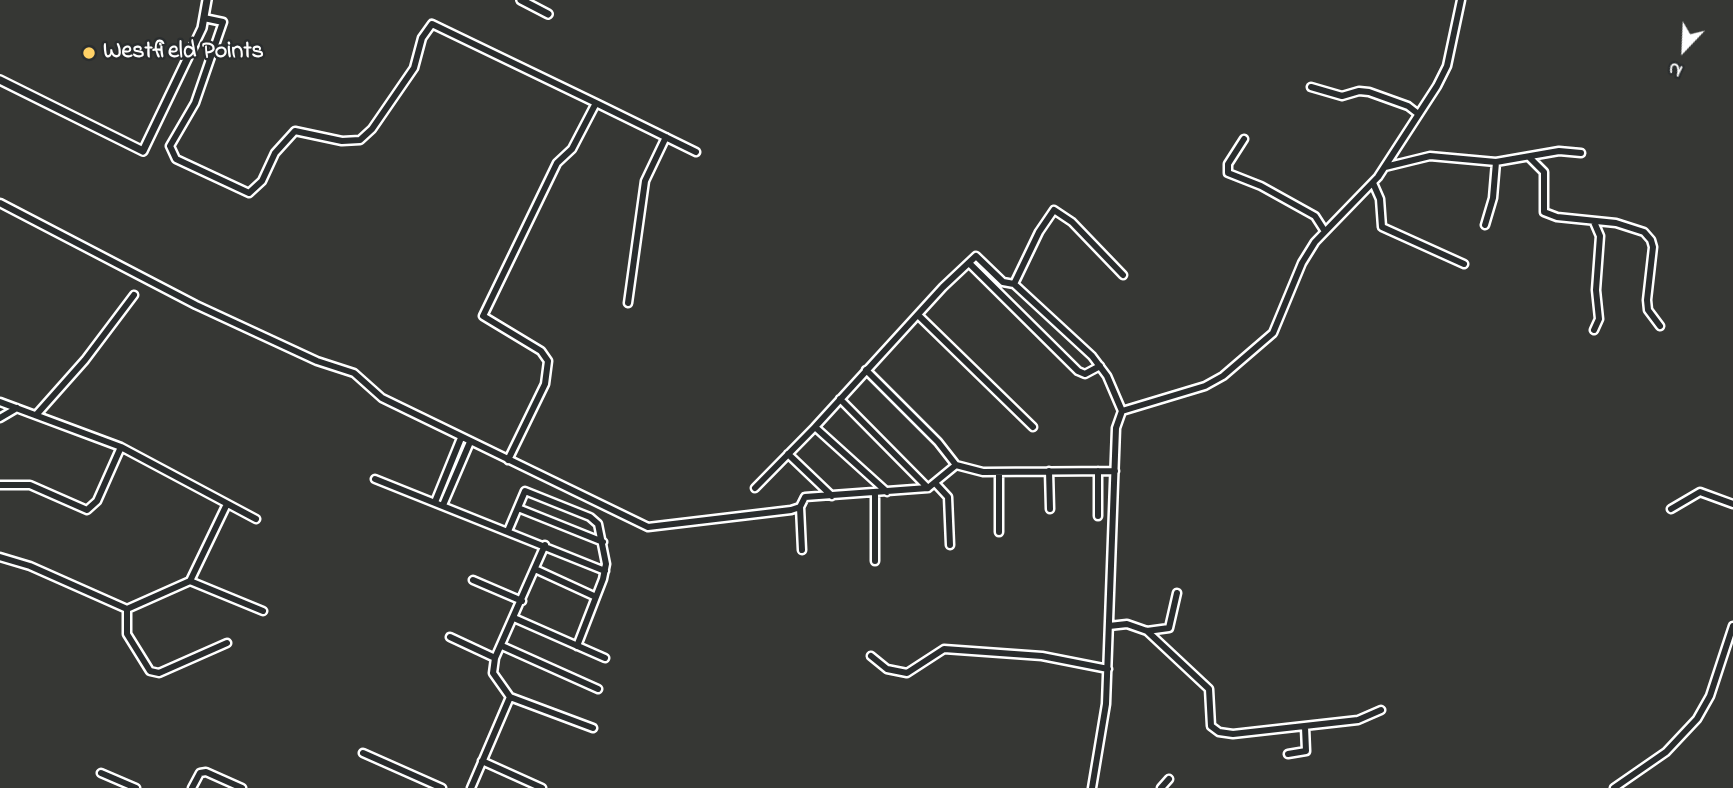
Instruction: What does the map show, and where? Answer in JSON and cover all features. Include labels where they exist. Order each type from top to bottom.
[{"type":"street","points":[[0,79],[143,151],[192,51],[204,18],[207,0]]},
{"type":"street","points":[[521,0],[548,14]]},
{"type":"street","points":[[1122,411],[1205,387],[1248,356],[1273,333],[1302,263],[1324,230],[1373,183],[1385,167],[1447,66],[1461,0]]},
{"type":"street","points":[[204,18],[223,22],[195,103],[170,146],[176,159],[249,193],[262,181],[275,153],[295,131],[342,141],[360,140],[372,129],[414,68],[422,38],[432,24],[696,152]]},
{"type":"street","points":[[1311,87],[1342,96],[1359,91],[1369,92],[1408,106],[1417,113]]},
{"type":"street","points":[[508,460],[545,384],[548,361],[541,351],[483,316],[557,163],[572,149],[596,103]]},
{"type":"street","points":[[628,303],[645,181],[666,137]]},
{"type":"street","points":[[1244,139],[1228,164],[1228,173],[1261,186],[1315,216],[1324,230]]},
{"type":"street","points":[[1385,167],[1430,156],[1496,162],[1559,151],[1581,153]]},
{"type":"street","points":[[1530,158],[1544,172],[1545,212],[1635,228],[1651,240],[1653,247],[1648,310],[1660,327]]},
{"type":"street","points":[[1485,225],[1493,198],[1496,162]]},
{"type":"street","points":[[1373,183],[1380,199],[1382,227],[1464,264]]},
{"type":"street","points":[[0,203],[196,305],[317,361],[354,373],[382,398],[461,438],[656,528],[800,507]]},
{"type":"street","points":[[1014,284],[1039,232],[1054,209],[1072,222],[1123,275]]},
{"type":"street","points":[[1594,222],[1600,236],[1596,290],[1599,318],[1594,330]]},
{"type":"street","points":[[755,488],[976,256],[1003,282],[1014,284],[1100,366],[1122,411],[1116,428],[1106,707],[1092,788]]},
{"type":"street","points":[[969,263],[1079,371],[1085,374],[1100,366]]},
{"type":"street","points":[[37,414],[85,360],[134,295]]},
{"type":"street","points":[[918,315],[1033,427]]},
{"type":"street","points":[[866,370],[938,442],[956,465],[983,472],[1115,471]]},
{"type":"street","points":[[840,399],[928,488]]},
{"type":"street","points":[[0,402],[121,447],[256,519]]},
{"type":"street","points":[[0,418],[17,408]]},
{"type":"street","points":[[814,427],[887,492]]},
{"type":"street","points":[[435,502],[461,438]]},
{"type":"street","points":[[443,505],[470,442]]},
{"type":"street","points":[[0,485],[30,485],[86,510],[97,501],[121,447]]},
{"type":"street","points":[[788,454],[832,496]]},
{"type":"street","points":[[802,550],[800,507],[805,497],[928,488],[956,465]]},
{"type":"street","points":[[1049,471],[1050,509]]},
{"type":"street","points":[[1098,471],[1098,516]]},
{"type":"street","points":[[999,472],[999,532]]},
{"type":"street","points":[[375,480],[545,545],[605,571]]},
{"type":"street","points":[[935,483],[948,497],[950,545]]},
{"type":"street","points":[[508,531],[527,491],[590,517],[598,524],[603,542],[605,571],[577,646]]},
{"type":"street","points":[[1671,509],[1700,492],[1733,504]]},
{"type":"street","points":[[875,493],[875,561]]},
{"type":"street","points":[[0,557],[30,566],[127,609],[191,580],[228,504]]},
{"type":"street","points":[[518,508],[603,542]]},
{"type":"street","points":[[545,545],[495,658],[493,673],[510,696],[593,728]]},
{"type":"street","points":[[535,569],[596,597]]},
{"type":"street","points":[[191,580],[263,611]]},
{"type":"street","points":[[472,580],[522,601]]},
{"type":"street","points":[[1147,631],[1172,626],[1177,593]]},
{"type":"street","points":[[127,609],[127,634],[150,671],[159,673],[228,643]]},
{"type":"street","points":[[514,618],[605,659]]},
{"type":"street","points":[[1109,626],[1127,624],[1147,631],[1209,689],[1212,698],[1211,726],[1219,732],[1233,734],[1358,720],[1381,710]]},
{"type":"street","points":[[1614,788],[1666,752],[1697,719],[1710,696],[1733,626]]},
{"type":"street","points":[[450,637],[495,658]]},
{"type":"street","points":[[502,646],[598,689]]},
{"type":"street","points":[[871,656],[887,669],[907,673],[944,649],[1042,656],[1108,669]]},
{"type":"street","points":[[471,788],[510,696]]},
{"type":"street","points":[[1288,754],[1307,751],[1305,727]]},
{"type":"street","points":[[363,752],[442,788]]},
{"type":"street","points":[[482,761],[542,788]]},
{"type":"street","points":[[192,788],[200,773],[206,772],[242,788]]},
{"type":"street","points":[[101,773],[136,788]]},
{"type":"street","points":[[1161,788],[1169,779]]},
{"type":"place","name":"Westfield Points","points":[[89,53]]}]
